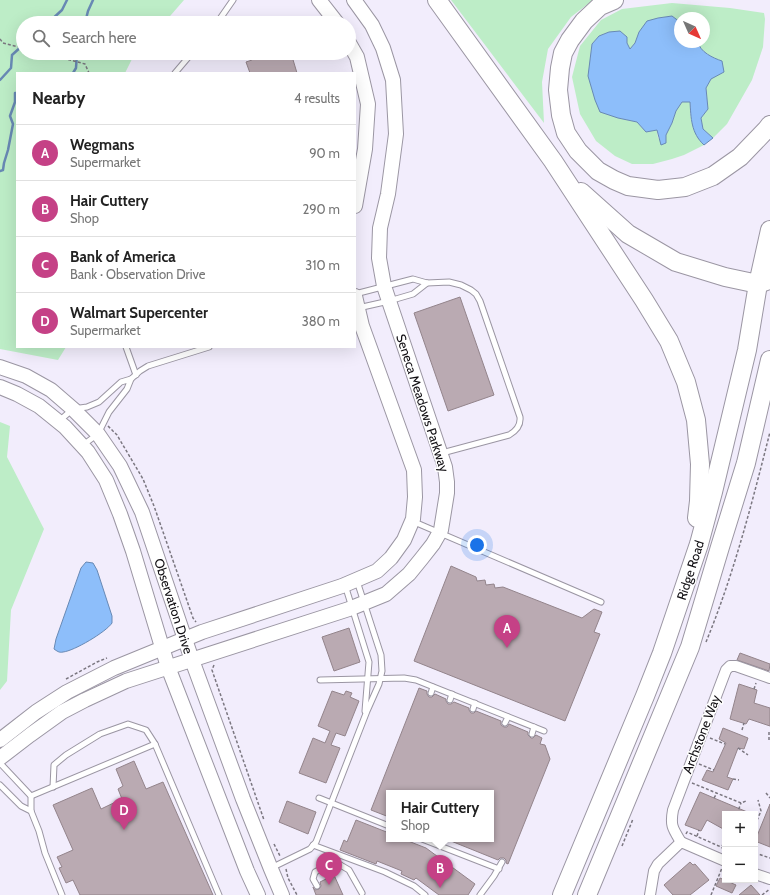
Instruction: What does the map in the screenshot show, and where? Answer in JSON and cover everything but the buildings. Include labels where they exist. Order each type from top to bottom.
[{"type":"highway","points":[[437,0],[552,161],[644,300],[669,341],[686,382],[696,420],[700,464],[699,501],[696,524],[677,609]]},
{"type":"highway","points":[[614,0],[600,6],[584,21],[570,40],[563,53],[559,75],[558,90],[560,115],[566,133],[578,150],[598,171],[628,186],[658,190],[685,187],[713,176],[740,158],[770,125]]},
{"type":"highway","points":[[552,161],[584,195],[628,234],[676,262],[725,277],[764,282]]},
{"type":"highway","name":"Ridge Road","points":[[562,895],[662,653],[699,544],[764,282],[770,230]]},
{"type":"highway","name":"Ridge Road","points":[[587,895],[690,647],[746,463],[770,360]]},
{"type":"highway","points":[[758,414],[770,382]]},
{"type":"street","points":[[319,0],[332,16]]},
{"type":"street","name":"Seneca Meadows Parkway","points":[[0,758],[62,712],[126,681],[358,605],[386,594],[409,574],[433,544],[441,530],[447,482],[445,467],[384,286],[379,258],[380,228],[388,194],[396,134],[393,80],[383,48],[372,25],[354,0]]},
{"type":"street","points":[[356,55],[368,104],[365,149],[356,200]]},
{"type":"street","points":[[0,740],[36,712],[67,692],[114,668],[202,632],[351,582],[377,571],[391,558],[404,540],[412,521],[415,497],[414,470],[365,333],[356,302]]},
{"type":"street","name":"Observation Drive","points":[[0,367],[26,376],[50,390],[73,409],[98,434],[120,466],[142,512],[192,660],[243,799],[282,895]]},
{"type":"street","name":"Observation Drive","points":[[0,387],[39,406],[59,421],[88,452],[106,480],[133,551],[168,667],[247,871],[258,895]]},
{"type":"street","name":"Archstone Way","points":[[681,842],[673,829],[671,820],[673,810],[726,670],[730,666],[736,666],[770,678]]},
{"type":"street","points":[[650,895],[654,871],[658,864],[681,842],[722,860]]},
{"type":"street","points":[[758,875],[770,879]]},
{"type":"lane","points":[[222,16],[233,0]]},
{"type":"lane","points":[[176,72],[186,60]]},
{"type":"lane","points":[[356,302],[384,286],[413,279],[427,283],[449,282],[466,287],[476,294],[484,310],[520,417],[520,422],[515,432],[509,435],[441,454]]},
{"type":"lane","points":[[356,302],[389,301],[413,294],[427,283]]},
{"type":"lane","points":[[126,348],[136,375]]},
{"type":"lane","points":[[59,421],[73,409],[87,408],[99,402],[121,382],[131,379],[148,366],[206,348]]},
{"type":"lane","points":[[83,446],[98,434],[109,412],[127,389],[131,379]]},
{"type":"lane","points":[[412,521],[601,602]]},
{"type":"lane","points":[[351,582],[358,605],[369,662],[364,718]]},
{"type":"lane","points":[[271,868],[310,849],[316,842],[380,679],[382,671],[381,655],[358,605],[351,582]]},
{"type":"lane","points":[[320,680],[404,678],[416,680],[544,731]]},
{"type":"lane","points":[[431,693],[433,687]]},
{"type":"lane","points":[[450,700],[452,694]]},
{"type":"lane","points":[[473,709],[475,704]]},
{"type":"lane","points":[[505,723],[508,717]]},
{"type":"lane","points":[[53,787],[54,765],[66,755],[100,734],[128,724],[146,730],[155,744],[219,895]]},
{"type":"lane","points":[[532,734],[534,727]]},
{"type":"lane","points":[[31,796],[155,744]]},
{"type":"lane","points":[[0,763],[31,796],[31,811],[53,876],[62,895]]},
{"type":"lane","points":[[0,785],[21,806],[31,811]]},
{"type":"lane","points":[[319,798],[386,825]]},
{"type":"lane","points":[[430,842],[499,869]]},
{"type":"lane","points":[[314,845],[385,872],[414,886],[425,895]]},
{"type":"lane","points":[[480,895],[499,869],[502,862]]},
{"type":"lane","points":[[317,886],[313,879],[315,872],[325,867],[337,864],[349,870],[362,893]]},
{"type":"path","points":[[0,40],[3,43],[16,46]]},
{"type":"path","points":[[70,60],[85,64],[89,72]]},
{"type":"path","points":[[211,654],[216,662],[212,670],[265,823]]},
{"type":"path","points":[[742,730],[744,723]]},
{"type":"path","points":[[769,732],[769,740]]},
{"type":"path","points":[[702,735],[725,744]]},
{"type":"path","points":[[738,748],[748,755]]},
{"type":"path","points":[[691,761],[714,770]]},
{"type":"path","points":[[684,779],[741,803],[746,801]]},
{"type":"path","points":[[733,779],[739,780]]},
{"type":"path","points":[[714,798],[716,793]]},
{"type":"path","points":[[766,793],[770,798]]},
{"type":"path","points":[[758,800],[761,811],[758,818]]},
{"type":"path","points":[[738,811],[741,803]]},
{"type":"path","points":[[697,836],[699,830]]},
{"type":"path","points":[[681,842],[687,832],[721,847]]},
{"type":"path","points":[[273,843],[284,862],[288,878],[297,895]]},
{"type":"path","points":[[758,854],[770,858]]},
{"type":"path","points":[[711,895],[722,868]]},
{"type":"path","points":[[762,895],[770,889]]},
{"type":"green space","points":[[0,0],[184,0],[170,16],[16,16],[16,60],[132,60],[126,72],[16,72],[16,348],[65,348],[58,360],[0,349]]},
{"type":"green space","points":[[451,0],[593,0],[571,17],[548,49],[542,82],[544,123]]},
{"type":"green space","points":[[672,3],[730,8],[764,13],[763,47],[752,80],[727,124],[713,138],[703,129],[701,118],[708,109],[706,88],[721,61],[707,54],[700,48],[710,48],[710,12],[674,12],[674,18],[672,16],[658,18],[639,32],[635,43],[630,49],[627,43],[609,32],[599,36],[592,44],[590,59],[618,118],[637,122],[646,132],[657,130],[658,138],[666,143],[666,135],[676,111],[682,102],[690,102],[692,125],[704,145],[672,159],[653,164],[632,164],[615,156],[596,141],[580,114],[572,77],[580,46],[601,20],[622,9]]},
{"type":"green space","points":[[0,422],[10,426],[7,457],[44,529],[11,610],[7,681],[0,690]]},
{"type":"water","points":[[672,16],[674,18],[674,48],[700,48],[704,52],[722,61],[724,72],[711,79],[706,88],[708,109],[701,118],[703,129],[713,138],[704,145],[694,130],[691,119],[690,102],[682,102],[676,111],[666,135],[666,143],[661,145],[657,130],[646,132],[637,122],[600,112],[595,100],[588,76],[592,44],[599,36],[609,32],[620,31],[627,37],[627,43],[630,49],[647,21]]},
{"type":"water","points":[[86,562],[93,563],[97,570],[112,616],[112,623],[97,636],[82,645],[68,651],[59,652],[54,649],[56,639],[81,568]]},
{"type":"waterway","points":[[56,16],[62,10],[67,0]]},
{"type":"waterway","points":[[87,16],[93,0]]},
{"type":"waterway","points":[[0,80],[11,68],[12,55],[16,51]]},
{"type":"waterway","points":[[74,72],[76,68],[77,60]]},
{"type":"waterway","points":[[0,171],[3,170],[8,150],[13,124],[10,116],[15,102],[16,93]]},
{"type":"place","name":"Wegmans","points":[[507,648]]},
{"type":"place","name":"Walmart Supercenter","points":[[124,830]]},
{"type":"place","name":"Bank of America","points":[[329,885]]},
{"type":"place","name":"Hair Cuttery","points":[[440,888]]}]
